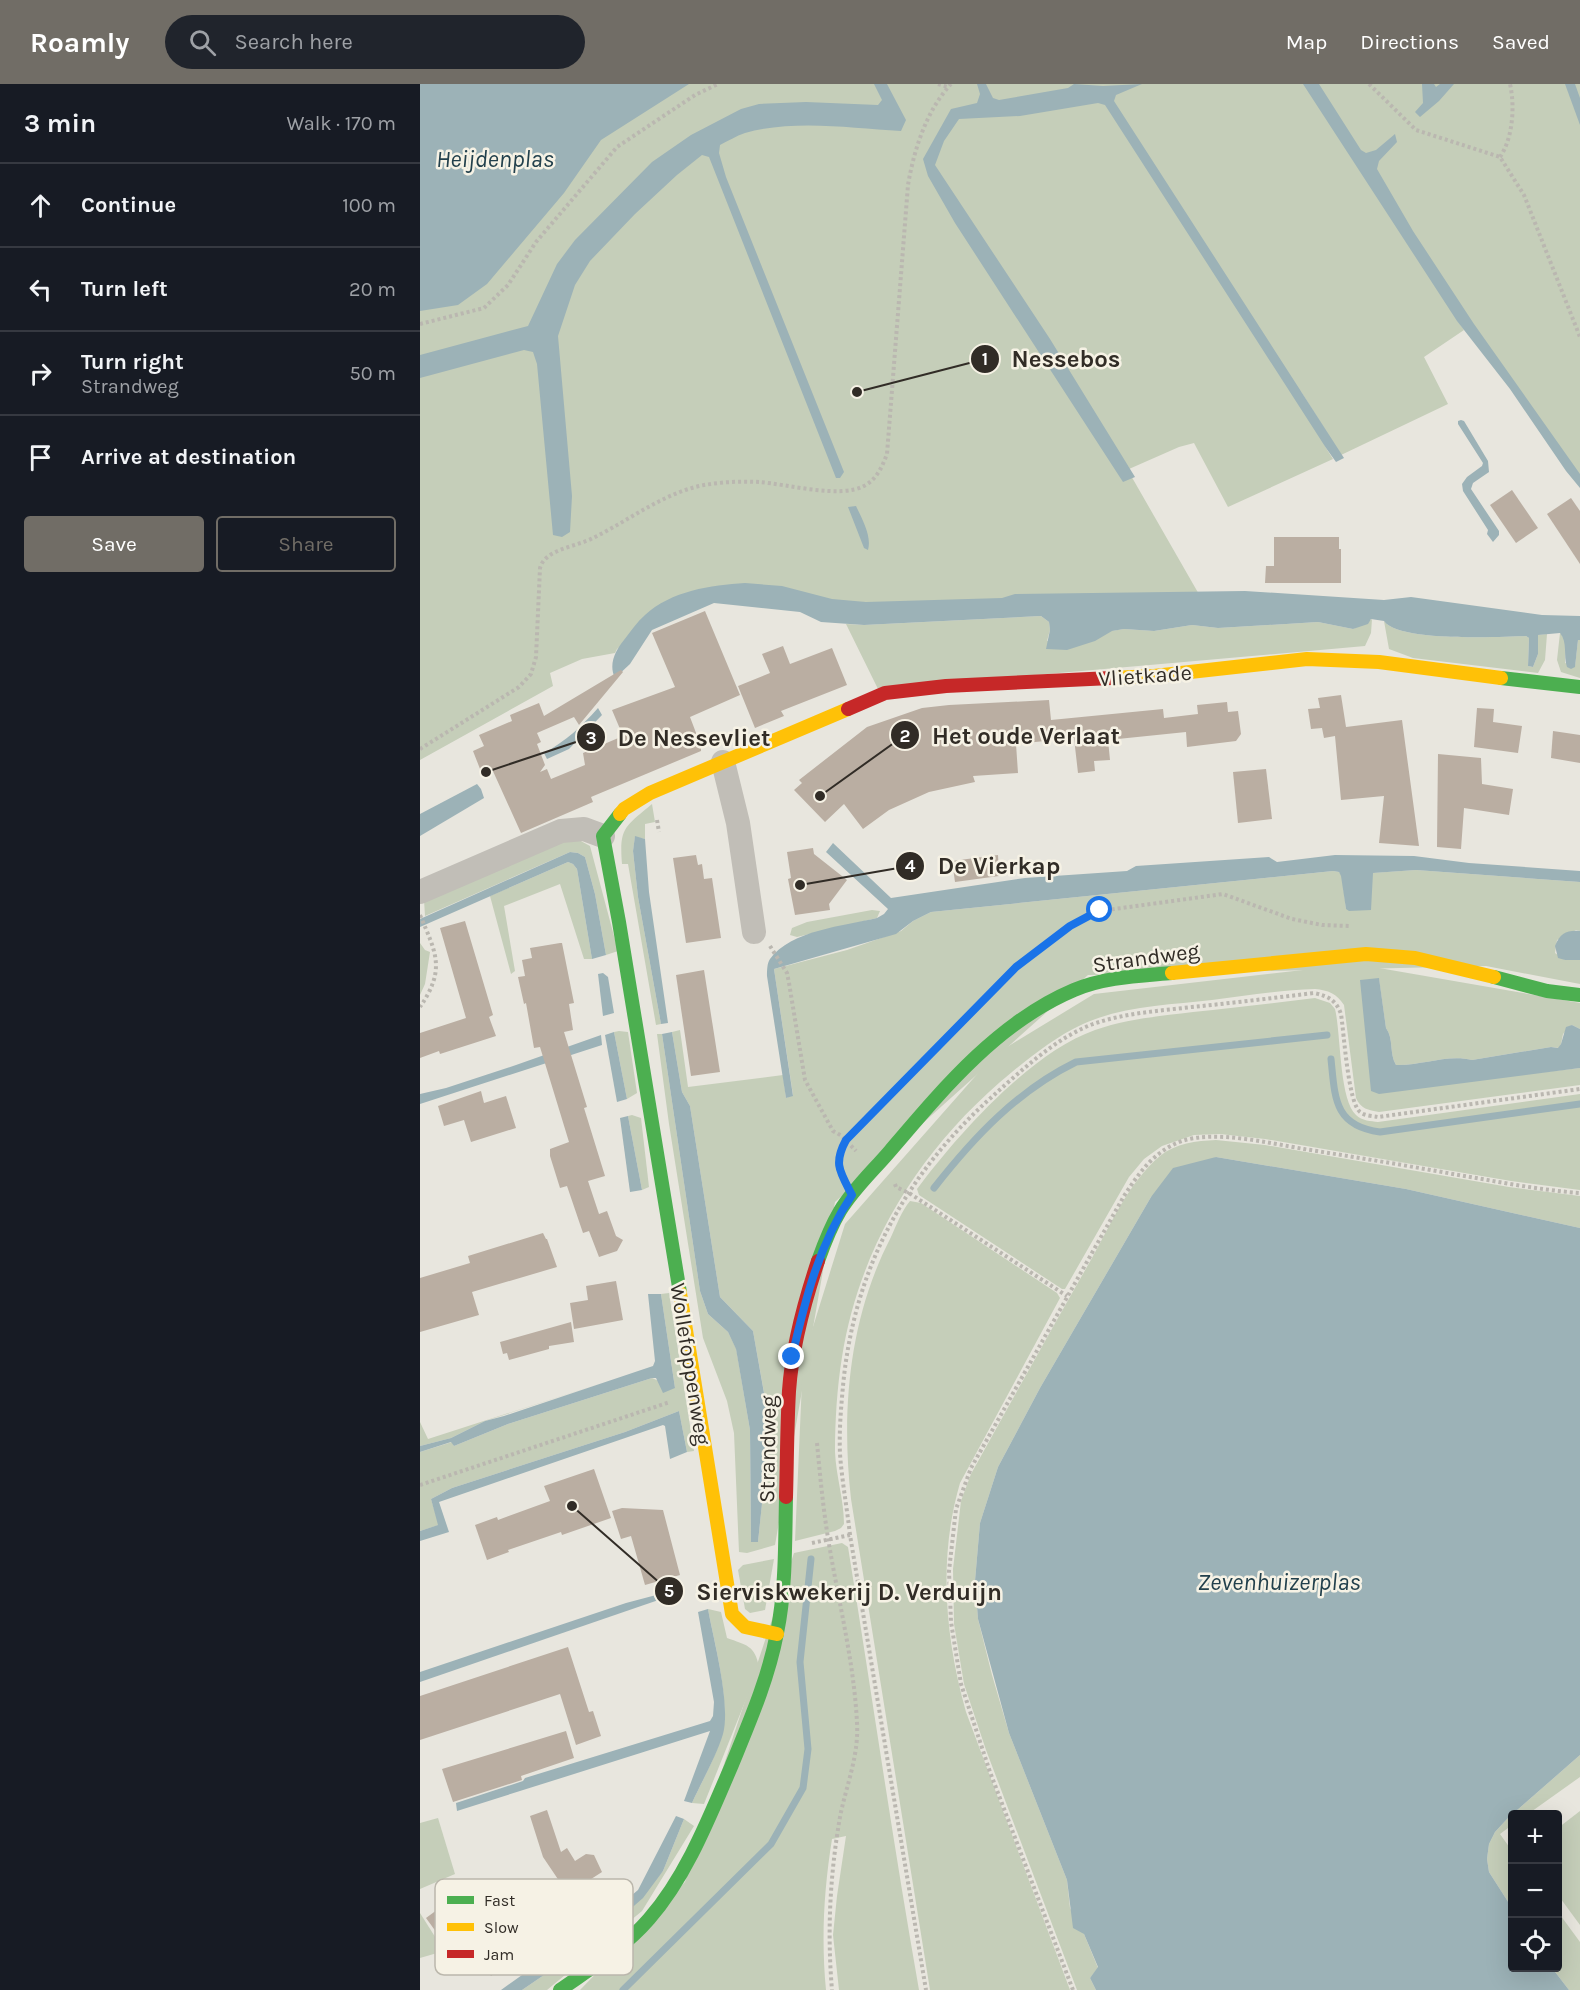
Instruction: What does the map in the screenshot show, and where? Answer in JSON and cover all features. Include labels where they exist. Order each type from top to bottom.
[{"type":"street","name":"Vlietkade","points":[[603,836],[624,809],[650,793],[885,693],[946,686],[1154,676],[1307,659],[1379,662],[1580,687]]},
{"type":"street","points":[[723,762],[762,939]]},
{"type":"street","points":[[420,892],[561,831],[584,830],[603,836]]},
{"type":"street","name":"Wollefoppenweg","points":[[603,836],[620,922],[732,1614],[745,1627],[777,1634]]},
{"type":"street","name":"Strandweg","points":[[777,1634],[783,1595],[792,1357],[816,1266],[836,1219],[852,1195],[936,1100],[977,1057],[1011,1027],[1040,1006],[1075,989],[1120,978],[1355,955],[1385,954],[1436,961],[1549,992],[1580,995]]},
{"type":"street","points":[[633,1936],[650,1918],[667,1894],[702,1835],[740,1748],[764,1685],[777,1634]]},
{"type":"street","points":[[560,1990],[581,1975]]},
{"type":"path","points":[[420,324],[484,308],[508,285],[536,242],[617,147],[695,95],[718,84]]},
{"type":"path","points":[[420,749],[519,687],[531,674],[536,657],[540,568],[542,560],[549,554],[592,539],[658,502],[693,488],[752,482],[843,492],[863,487],[878,474],[887,454],[908,185],[912,162],[931,114],[950,86],[938,84]]},
{"type":"path","points":[[1369,84],[1416,130],[1500,157],[1524,195],[1580,337]]},
{"type":"path","points":[[1500,157],[1507,146],[1513,99],[1510,84]]},
{"type":"path","points":[[852,1195],[841,1174],[838,1154],[846,1140],[1016,967],[1070,926],[1100,910],[1223,894],[1292,919],[1322,925],[1357,926]]},
{"type":"path","points":[[420,915],[436,953],[435,975],[427,997],[420,1007]]},
{"type":"path","points":[[762,939],[787,973]]},
{"type":"path","points":[[926,1990],[850,1535],[840,1453],[845,1368],[853,1322],[871,1263],[885,1231],[916,1180],[949,1139],[981,1106],[1026,1066],[1065,1039],[1091,1025],[1134,1014],[1314,993],[1325,995],[1338,1005],[1352,1098],[1360,1113],[1366,1115],[1378,1117],[1580,1089]]},
{"type":"path","points":[[1073,1990],[990,1772],[961,1684],[951,1622],[949,1571],[956,1509],[971,1468],[1124,1196],[1142,1169],[1155,1155],[1183,1141],[1219,1138],[1266,1143],[1510,1184],[1580,1193]]},
{"type":"path","points":[[420,1485],[695,1394]]},
{"type":"path","points":[[816,1434],[828,1539],[851,1668],[857,1725],[854,1765],[840,1816],[829,1903],[832,1990]]},
{"type":"path","points":[[785,1550],[850,1535]]},
{"type":"green space","points":[[420,84],[1580,84],[1580,482],[1463,317],[1457,320],[1464,330],[1424,357],[1448,404],[1341,455],[1300,390],[1333,459],[1228,507],[1194,443],[1179,447],[1129,469],[1128,466],[1126,467],[1204,603],[898,613],[770,592],[678,601],[617,649],[615,653],[582,659],[550,673],[553,686],[420,760]]},
{"type":"green space","points":[[1041,616],[1049,622],[1050,630],[1047,641],[1124,629],[1154,631],[1192,625],[1218,628],[1318,622],[1353,629],[1372,619],[1371,633],[1365,646],[878,689],[846,624]]},
{"type":"green space","points":[[1384,621],[1393,628],[1428,635],[1526,636],[1529,638],[1528,666],[1533,667],[1538,654],[1538,635],[1547,634],[1545,660],[1538,673],[1413,658],[1389,649]]},
{"type":"green space","points":[[1560,633],[1565,639],[1565,663],[1575,666],[1578,640],[1580,640],[1580,678],[1561,672],[1557,660]]},
{"type":"green space","points":[[652,804],[655,822],[645,824],[645,839],[635,837],[633,851],[638,897],[661,1024],[656,1025],[628,864],[622,864],[621,852],[626,829]]},
{"type":"green space","points":[[579,840],[590,846],[618,951],[606,955],[595,894],[585,857],[578,853],[570,852],[425,916],[424,900],[552,843]]},
{"type":"green space","points":[[568,862],[577,869],[592,959],[584,959],[560,884],[504,906],[515,971],[511,974],[490,896]]},
{"type":"green space","points":[[1416,870],[1580,882],[1580,931],[1576,930],[1557,940],[1555,953],[1565,960],[1580,960],[1580,984],[1486,966],[1088,975],[835,1202],[775,1545],[747,1553],[739,1552],[734,1433],[727,1401],[703,1338],[657,1034],[662,1034],[700,1291],[708,1314],[728,1332],[736,1348],[750,1430],[751,1542],[758,1542],[770,1426],[753,1331],[720,1297],[690,1106],[682,1092],[672,1032],[680,1030],[688,1087],[783,1075],[786,1098],[793,1095],[774,969],[847,950],[901,931],[913,921],[931,912],[1333,871],[1339,872],[1342,876],[1346,909],[1372,873]]},
{"type":"green space","points":[[872,910],[880,911],[877,918],[797,937],[790,935],[792,928],[807,922]]},
{"type":"green space","points":[[420,943],[425,950],[430,952],[425,984],[420,995]]},
{"type":"green space","points":[[1356,964],[1580,1003],[1580,1029],[1572,1025],[1563,1034],[1559,1048],[1551,1047],[1472,1060],[1453,1058],[1396,1065],[1386,1028],[1379,979],[1371,1091],[1580,1068],[1580,1085],[1379,1112],[1368,1110],[1360,1105],[1356,1098],[1344,1005],[1332,993],[1315,989],[1130,1010],[1098,1018],[1064,1034],[1012,1072],[950,1131],[900,1199],[880,1236],[851,1315],[840,1369],[835,1452],[844,1524],[835,1531],[795,1541],[803,1359],[845,1224],[994,1055],[1094,994]]},
{"type":"green space","points":[[1315,998],[1330,1003],[1335,1009],[1346,1095],[1350,1107],[1358,1117],[1364,1120],[1378,1122],[1580,1094],[1580,1190],[1511,1181],[1265,1139],[1220,1134],[1194,1135],[1162,1146],[1144,1159],[1129,1177],[1065,1289],[919,1195],[917,1189],[974,1121],[1021,1076],[1070,1041],[1107,1026],[1131,1021]]},
{"type":"green space","points":[[614,1032],[628,1032],[637,1093],[627,1099]]},
{"type":"green space","points":[[628,1116],[641,1118],[649,1187],[642,1190]]},
{"type":"green space","points":[[1216,1140],[1265,1145],[1509,1187],[1580,1196],[1580,1228],[1406,1189],[1216,1157],[1151,1197],[1040,1388],[998,1467],[980,1523],[975,1581],[978,1619],[992,1675],[1009,1733],[1067,1880],[1070,1908],[1098,1968],[1090,1978],[1096,1990],[1077,1990],[986,1750],[964,1684],[954,1624],[953,1569],[961,1501],[971,1474],[1114,1218],[1139,1178],[1160,1156],[1173,1148]]},
{"type":"green space","points":[[910,1201],[921,1203],[1057,1293],[1060,1298],[960,1483],[949,1540],[947,1597],[953,1655],[966,1712],[1070,1990],[930,1990],[851,1499],[847,1432],[851,1365],[857,1332],[877,1268],[899,1218]]},
{"type":"green space","points":[[669,1293],[694,1451],[687,1452],[679,1411],[625,1432],[452,1488],[431,1499],[439,1525],[420,1531],[420,1452],[452,1442],[454,1446],[508,1424],[652,1378],[675,1388],[661,1294]]},
{"type":"green space","points":[[605,1382],[485,1421],[451,1438],[420,1446],[420,1422],[428,1439]]},
{"type":"green space","points":[[842,1543],[848,1547],[919,1990],[839,1990],[833,1935],[846,1836],[832,1839],[829,1858],[824,1933],[826,1990],[580,1990],[595,1975],[633,1975],[633,1935],[685,1882],[794,1553]]},
{"type":"green space","points":[[774,1559],[765,1610],[750,1613],[745,1609],[738,1570],[743,1565]]},
{"type":"green space","points":[[708,1609],[721,1612],[727,1638],[749,1647],[755,1654],[759,1667],[704,1804],[692,1803],[716,1751],[724,1721],[721,1672]]},
{"type":"green space","points":[[1580,1755],[1580,1777],[1534,1810],[1518,1810]]},
{"type":"green space","points":[[1580,1811],[1580,1925],[1562,1900],[1562,1825]]},
{"type":"green space","points":[[438,1818],[455,1874],[443,1879],[435,1879],[435,1883],[420,1889],[420,1823]]},
{"type":"green space","points":[[684,1819],[694,1826],[642,1911],[633,1918],[633,1906],[663,1871]]},
{"type":"green space","points":[[1507,1819],[1508,1828],[1500,1834],[1508,1845],[1508,1902],[1489,1872],[1487,1859],[1489,1844],[1495,1832]]},
{"type":"green space","points":[[420,1913],[435,1937],[435,1954],[420,1958]]},
{"type":"green space","points":[[1562,1917],[1580,1942],[1580,1990],[1569,1990],[1555,1972],[1562,1972]]},
{"type":"green space","points":[[544,1975],[565,1975],[547,1990],[522,1990]]},
{"type":"water","name":"Heijdenplas","points":[[420,84],[689,84],[601,140],[564,193],[487,284],[458,305],[420,311]]},
{"type":"water","points":[[874,84],[887,84],[906,120],[901,131],[803,125],[783,126],[742,134],[720,145],[719,153],[726,177],[844,472],[840,478],[836,478],[709,157],[702,155],[635,214],[590,261],[575,285],[558,336],[572,496],[570,532],[562,537],[553,535],[537,364],[533,352],[524,350],[420,378],[420,355],[528,326],[557,264],[575,240],[652,162],[691,135],[741,109],[759,104],[806,102],[878,105],[882,100]]},
{"type":"water","points":[[977,84],[986,84],[993,98],[999,100],[1068,88],[1074,84],[1103,86],[1142,84],[1116,95],[1114,101],[1344,458],[1336,462],[1326,448],[1105,105],[1098,103],[1020,116],[959,119],[944,141],[935,165],[1050,339],[1135,477],[1123,482],[955,223],[928,176],[923,159],[951,109],[977,103],[980,94]]},
{"type":"water","points":[[1303,84],[1319,84],[1361,150],[1366,153],[1376,150],[1395,134],[1397,142],[1379,161],[1377,169],[1413,231],[1474,324],[1580,474],[1580,488],[1510,389],[1457,321]]},
{"type":"water","points":[[1422,84],[1434,84],[1436,87],[1440,84],[1454,84],[1420,117],[1415,112],[1423,103]]},
{"type":"water","points":[[1565,84],[1575,84],[1580,98],[1580,125]]},
{"type":"water","points":[[1461,420],[1464,421],[1488,461],[1489,472],[1473,483],[1471,489],[1499,531],[1499,535],[1493,542],[1463,491],[1462,484],[1467,477],[1483,463],[1458,424]]},
{"type":"water","points":[[856,506],[868,533],[868,550],[864,548],[848,507]]},
{"type":"water","points":[[745,583],[782,586],[832,599],[866,602],[1002,598],[1015,594],[1245,591],[1384,600],[1411,597],[1542,615],[1580,616],[1580,640],[1578,640],[1575,667],[1571,669],[1567,667],[1564,641],[1560,633],[1538,635],[1538,654],[1533,667],[1528,666],[1529,638],[1526,636],[1428,635],[1393,628],[1384,621],[1371,619],[1368,624],[1353,629],[1318,622],[1218,628],[1192,625],[1154,631],[1124,629],[1112,631],[1095,641],[1067,650],[1046,649],[1050,630],[1049,622],[1041,616],[864,625],[821,622],[800,612],[714,603],[652,630],[630,664],[615,678],[612,668],[618,648],[639,621],[655,607],[692,591],[719,585]]},
{"type":"water","points":[[598,708],[602,715],[569,749],[547,759],[544,753],[573,733]]},
{"type":"water","points":[[477,784],[484,798],[420,836],[420,814]]},
{"type":"water","points":[[635,836],[645,839],[649,892],[668,1023],[661,1024],[638,897],[633,851]]},
{"type":"water","points":[[833,843],[891,898],[1025,878],[1127,871],[1136,866],[1269,857],[1277,862],[1335,855],[1414,856],[1469,863],[1580,871],[1580,882],[1416,870],[1373,873],[1371,910],[1349,911],[1346,909],[1341,876],[1339,872],[1333,871],[931,912],[913,921],[896,934],[774,969],[793,1096],[786,1098],[767,976],[769,961],[779,949],[804,935],[877,918],[888,909],[826,852]]},
{"type":"water","points":[[570,852],[585,857],[595,894],[606,955],[592,959],[577,869],[568,862],[420,927],[420,919]]},
{"type":"water","points":[[1571,931],[1580,931],[1580,960],[1558,958],[1555,946],[1559,938]]},
{"type":"water","points":[[603,973],[608,977],[614,1013],[603,1016],[598,974]]},
{"type":"water","points":[[1379,978],[1386,1028],[1396,1065],[1453,1058],[1472,1060],[1551,1047],[1558,1048],[1566,1027],[1572,1025],[1580,1029],[1580,1068],[1379,1094],[1371,1091],[1360,980]]},
{"type":"water","points":[[614,1032],[627,1099],[617,1102],[605,1035]]},
{"type":"water","points":[[672,1032],[682,1092],[690,1106],[720,1297],[753,1331],[770,1427],[758,1542],[751,1542],[750,1430],[736,1349],[728,1332],[708,1314],[700,1291],[662,1034]]},
{"type":"water","points":[[601,1035],[602,1045],[420,1104],[420,1094],[446,1088]]},
{"type":"water","points":[[628,1116],[642,1190],[630,1192],[620,1118]]},
{"type":"water","name":"Zevenhuizerplas","points":[[1216,1157],[1406,1189],[1580,1228],[1580,1755],[1517,1810],[1508,1810],[1508,1818],[1495,1832],[1489,1844],[1487,1859],[1489,1872],[1508,1902],[1508,1972],[1555,1972],[1569,1990],[1096,1990],[1090,1978],[1098,1967],[1084,1934],[1073,1928],[1067,1880],[1009,1733],[978,1619],[975,1581],[980,1523],[998,1467],[1040,1388],[1151,1197],[1173,1168]]},
{"type":"water","points":[[648,1294],[661,1294],[675,1388],[663,1393],[656,1378],[652,1378],[508,1424],[454,1446],[451,1442],[420,1452],[420,1446],[451,1438],[485,1421],[653,1366],[655,1361]]},
{"type":"water","points":[[679,1411],[687,1452],[670,1459],[663,1425],[439,1502],[449,1532],[420,1541],[420,1531],[438,1525],[431,1499],[452,1488],[625,1432]]},
{"type":"water","points":[[675,1590],[676,1594],[420,1682],[420,1672],[626,1603]]},
{"type":"water","points":[[708,1609],[721,1673],[725,1721],[717,1751],[692,1803],[684,1801],[710,1731],[457,1811],[456,1803],[523,1781],[525,1778],[710,1721],[713,1716],[714,1702],[698,1612]]},
{"type":"water","points":[[676,1816],[684,1819],[663,1871],[643,1898],[633,1907],[633,1894],[638,1890]]},
{"type":"water","points":[[522,1975],[544,1975],[522,1990],[501,1990]]},
{"type":"building","points":[[1512,490],[1538,528],[1516,543],[1490,505]]},
{"type":"building","points":[[1571,498],[1580,511],[1580,564],[1547,514]]},
{"type":"building","points":[[1274,537],[1339,537],[1341,583],[1265,583],[1266,566],[1274,566]]},
{"type":"building","points":[[705,611],[740,695],[690,717],[701,751],[591,797],[593,802],[521,833],[492,769],[482,774],[473,751],[484,746],[479,735],[512,721],[510,715],[539,703],[544,716],[621,670],[623,672],[579,725],[574,717],[537,733],[541,742],[537,744],[545,765],[540,772],[547,769],[551,779],[585,765],[583,753],[623,736],[612,710],[675,687],[652,633]]},
{"type":"building","points":[[783,646],[790,664],[832,648],[847,685],[781,711],[784,716],[755,728],[738,686],[770,673],[762,654]]},
{"type":"building","points":[[1341,695],[1346,727],[1402,720],[1419,846],[1379,843],[1384,796],[1341,800],[1335,736],[1324,738],[1322,728],[1311,729],[1308,709],[1320,708],[1318,698]]},
{"type":"building","points":[[1049,700],[1051,720],[1163,709],[1164,718],[1198,714],[1197,705],[1227,702],[1228,712],[1238,711],[1241,734],[1236,741],[1187,747],[1186,732],[1108,740],[1110,760],[1094,761],[1095,771],[1078,773],[1074,738],[1016,744],[1018,773],[973,776],[975,782],[929,792],[889,810],[863,829],[844,804],[825,822],[794,790],[802,783],[799,780],[867,727],[922,708]]},
{"type":"building","points":[[1477,708],[1494,709],[1493,722],[1522,726],[1518,753],[1474,747]]},
{"type":"building","points":[[1553,731],[1580,735],[1580,763],[1551,758]]},
{"type":"building","points":[[1438,754],[1481,758],[1482,784],[1513,789],[1509,815],[1464,808],[1461,849],[1437,847]]},
{"type":"building","points":[[1266,769],[1272,819],[1238,823],[1233,772]]},
{"type":"building","points":[[813,848],[814,854],[847,880],[829,904],[830,910],[795,915],[788,879],[791,878],[787,852]]},
{"type":"building","points":[[696,855],[698,865],[702,864],[704,879],[712,878],[721,938],[686,943],[673,858]]},
{"type":"building","points":[[998,855],[999,876],[955,882],[952,861]]},
{"type":"building","points":[[465,921],[493,1015],[489,1017],[496,1036],[420,1058],[420,1033],[466,1018],[440,928]]},
{"type":"building","points":[[562,943],[574,1003],[569,1004],[573,1030],[564,1032],[605,1176],[588,1181],[599,1214],[607,1211],[616,1236],[623,1240],[617,1251],[599,1257],[589,1231],[583,1233],[567,1186],[560,1188],[550,1156],[550,1149],[569,1142],[540,1047],[534,1048],[526,1003],[524,1004],[518,977],[525,976],[522,960],[532,958],[530,948]]},
{"type":"building","points":[[704,970],[720,1072],[691,1076],[676,975]]},
{"type":"building","points":[[481,1091],[484,1103],[506,1096],[516,1128],[471,1142],[464,1120],[444,1126],[438,1106]]},
{"type":"building","points":[[543,1233],[557,1267],[472,1292],[479,1315],[420,1332],[420,1278],[470,1263],[468,1256]]},
{"type":"building","points":[[616,1281],[623,1320],[574,1329],[570,1303],[588,1300],[586,1286]]},
{"type":"building","points":[[571,1322],[574,1342],[549,1346],[549,1349],[509,1360],[507,1353],[503,1354],[500,1342]]},
{"type":"building","points":[[594,1469],[611,1518],[562,1535],[561,1532],[508,1550],[509,1552],[487,1560],[475,1525],[497,1517],[498,1520],[550,1501],[544,1486]]},
{"type":"building","points":[[622,1508],[663,1510],[680,1575],[645,1585],[631,1536],[621,1539],[612,1511]]},
{"type":"building","points":[[568,1647],[589,1712],[593,1711],[601,1736],[576,1745],[560,1694],[420,1740],[420,1696]]},
{"type":"building","points":[[566,1731],[574,1758],[521,1776],[522,1780],[453,1802],[442,1769]]},
{"type":"building","points":[[547,1810],[561,1852],[567,1848],[575,1861],[586,1854],[594,1855],[602,1872],[591,1879],[558,1879],[543,1857],[530,1816]]},
{"type":"building","points":[[435,1911],[435,1930],[426,1918]]},
{"type":"waterway","points":[[934,1188],[981,1133],[1016,1101],[1076,1062],[1327,1035]]},
{"type":"waterway","points":[[1331,1059],[1336,1098],[1345,1117],[1353,1124],[1380,1132],[1580,1104]]},
{"type":"waterway","points":[[623,1990],[771,1844],[803,1788],[808,1749],[800,1662],[811,1559]]},
{"type":"traffic: fast","points":[[1501,678],[1580,687]]},
{"type":"traffic: fast","points":[[620,814],[603,836],[680,1293]]},
{"type":"traffic: fast","points":[[818,1261],[834,1223],[851,1195],[951,1082],[996,1039],[1020,1020],[1074,990],[1097,982],[1172,973]]},
{"type":"traffic: fast","points":[[1494,977],[1547,991],[1580,995]]},
{"type":"traffic: fast","points":[[633,1934],[662,1903],[685,1866],[731,1767],[763,1684],[780,1616],[784,1582],[786,1497]]},
{"type":"traffic: fast","points":[[560,1990],[582,1975]]},
{"type":"traffic: slow","points":[[1111,678],[1154,676],[1307,659],[1379,662],[1501,678]]},
{"type":"traffic: slow","points":[[620,814],[624,809],[650,793],[848,709]]},
{"type":"traffic: slow","points":[[1172,973],[1366,954],[1415,958],[1494,977]]},
{"type":"traffic: slow","points":[[680,1293],[732,1614],[745,1627],[777,1634]]},
{"type":"traffic: jam","points":[[848,709],[885,693],[946,686],[1111,678]]},
{"type":"traffic: jam","points":[[786,1497],[789,1391],[793,1358],[799,1325],[818,1261]]},
{"type":"place","name":"Nessebos","points":[[857,392]]},
{"type":"place","name":"De Nessevliet","points":[[486,772]]},
{"type":"place","name":"Het oude Verlaat","points":[[820,796]]},
{"type":"place","name":"De Vierkap","points":[[800,885]]},
{"type":"place","name":"Sierviskwekerij D. Verduijn","points":[[572,1506]]},
{"type":"route","points":[[792,1357],[816,1266],[836,1219],[852,1195],[841,1174],[838,1154],[846,1140],[1016,967],[1070,926],[1100,910]]}]
